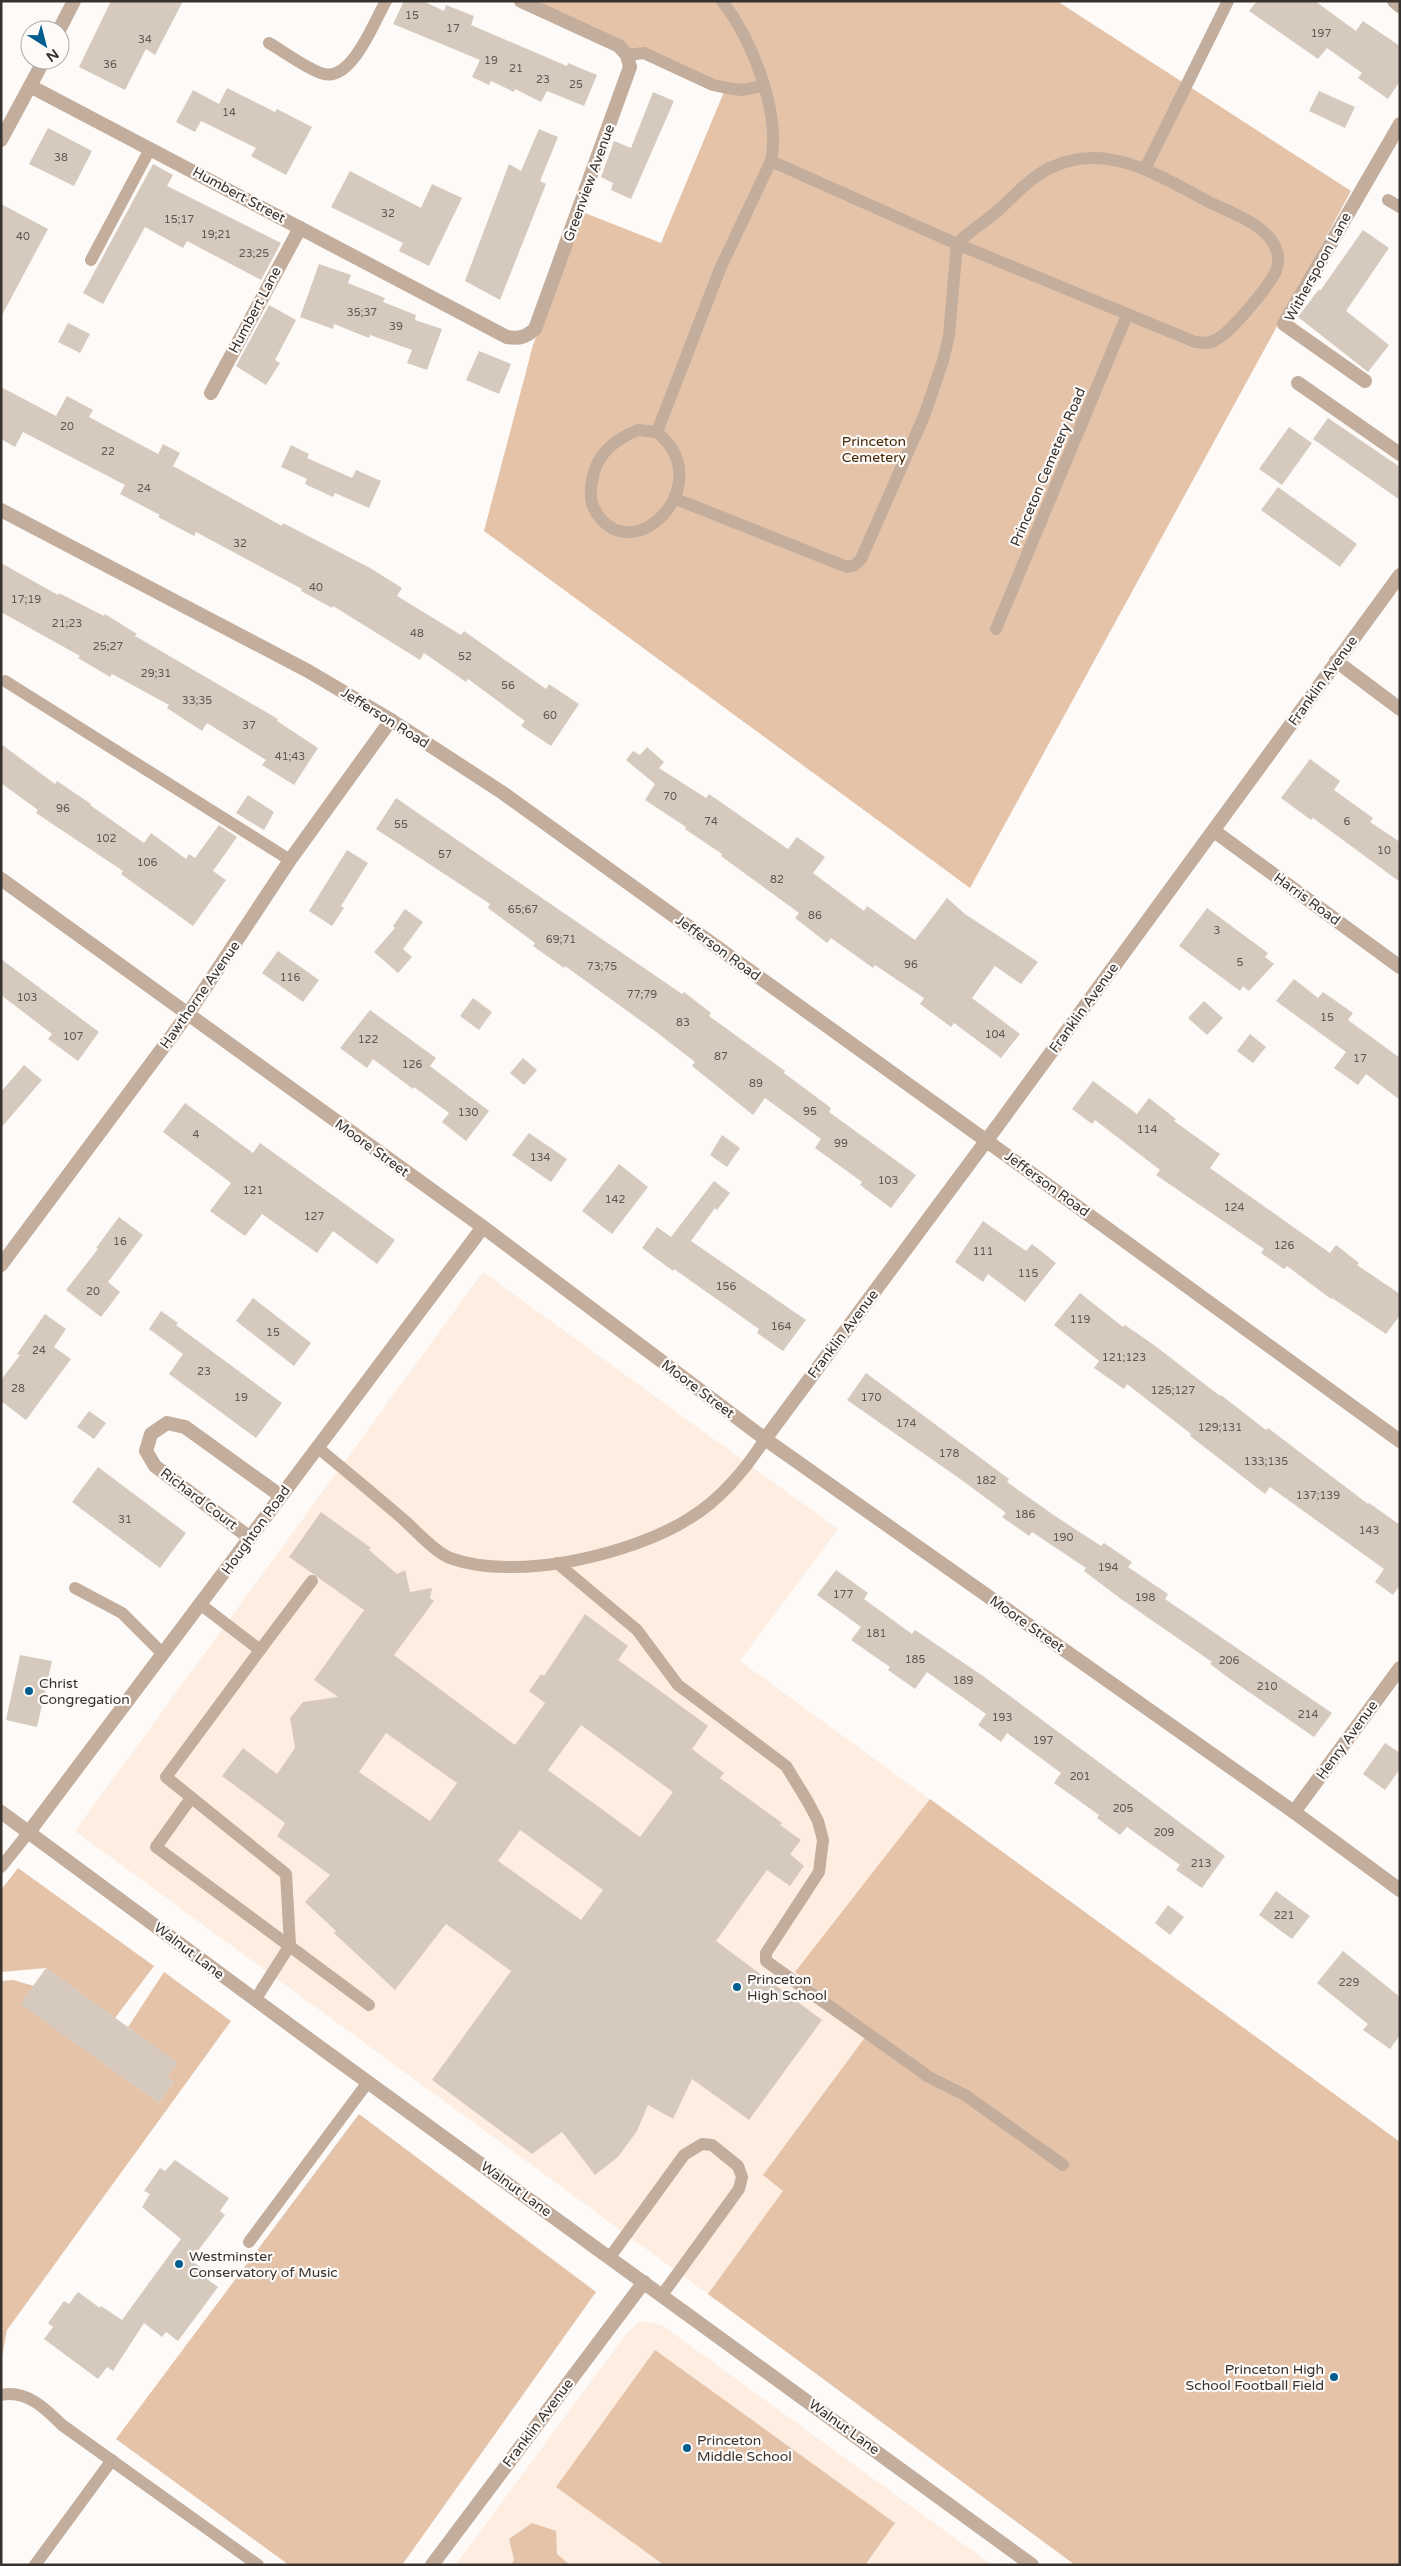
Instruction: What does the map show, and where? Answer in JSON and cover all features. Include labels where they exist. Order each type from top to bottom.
[{"type":"street","points":[[64,20],[74,1]]},
{"type":"street","points":[[521,1],[619,46],[627,55]]},
{"type":"street","points":[[1394,1],[1400,6]]},
{"type":"street","name":"Greenview Avenue","points":[[447,306],[507,337],[518,339],[527,335],[535,328],[629,75],[630,67],[627,55]]},
{"type":"street","points":[[1,140],[39,70]]},
{"type":"street","name":"Humbert Street","points":[[30,86],[447,306]]},
{"type":"street","name":"Witherspoon Lane","points":[[1365,381],[1284,324],[1399,128]]},
{"type":"street","name":"Humbert Lane","points":[[211,393],[300,228]]},
{"type":"street","points":[[1298,383],[1400,454]]},
{"type":"street","name":"Jefferson Road","points":[[1,510],[260,645],[391,720],[503,793],[1400,1441]]},
{"type":"street","name":"Franklin Avenue","points":[[765,1439],[987,1141],[1400,574]]},
{"type":"street","points":[[1336,661],[1400,709]]},
{"type":"street","name":"Hawthorne Avenue","points":[[1,1265],[188,1014],[290,860],[391,720]]},
{"type":"street","name":"Harris Road","points":[[1214,830],[1400,966]]},
{"type":"street","name":"Moore Street","points":[[1,879],[483,1227],[765,1439],[1294,1812],[1400,1890]]},
{"type":"street","name":"Houghton Road","points":[[29,1832],[483,1227]]},
{"type":"street","name":"Richard Court","points":[[250,1538],[156,1466],[146,1451],[151,1434],[167,1423],[185,1428],[281,1496]]},
{"type":"street","name":"Henry Avenue","points":[[1294,1812],[1400,1668]]},
{"type":"street","name":"Walnut Lane","points":[[1,1812],[255,2000],[1032,2565]]},
{"type":"street","name":"Franklin Avenue","points":[[432,2565],[644,2282]]},
{"type":"lane","points":[[269,43],[323,74],[339,73],[350,66],[386,1]]},
{"type":"lane","points":[[657,432],[720,269],[771,161],[775,144],[764,86],[751,51],[722,1]]},
{"type":"lane","points":[[1145,168],[1228,1]]},
{"type":"lane","points":[[627,55],[644,53],[713,85],[742,90],[764,86]]},
{"type":"lane","points":[[91,260],[150,149]]},
{"type":"lane","points":[[676,499],[847,567],[855,565],[862,559],[924,416],[943,361],[949,335],[957,244],[1032,180],[1050,168],[1073,159],[1095,156],[1121,160],[1145,168],[1252,224],[1269,237],[1276,247],[1279,259],[1275,271],[1261,292],[1225,333],[1216,340],[1206,344],[1195,342],[1127,316],[957,244],[771,161]]},
{"type":"lane","points":[[1388,200],[1400,207]]},
{"type":"lane","name":"Princeton Cemetery Road","points":[[996,629],[1127,316]]},
{"type":"lane","points":[[638,430],[657,432],[672,449],[679,466],[680,482],[676,499],[664,514],[650,524],[627,532],[620,532],[607,526],[595,512],[590,501],[593,472],[603,454],[618,439],[638,430]]},
{"type":"lane","points":[[5,681],[290,860]]},
{"type":"lane","points":[[317,1447],[448,1557],[503,1568],[557,1563],[621,1549],[656,1536],[691,1518],[753,1460],[765,1439]]},
{"type":"lane","points":[[557,1563],[637,1630],[678,1685],[786,1766],[818,1821],[823,1840],[819,1872],[766,1953],[766,1961],[929,2077],[965,2095],[1062,2165]]},
{"type":"lane","points":[[255,2000],[290,1946],[286,1874],[166,1777],[312,1581]]},
{"type":"lane","points":[[75,1588],[122,1613],[163,1654]]},
{"type":"lane","points":[[200,1604],[260,1650]]},
{"type":"lane","points":[[191,1798],[156,1847],[369,2005]]},
{"type":"lane","points":[[1,1867],[29,1832]]},
{"type":"lane","points":[[249,2242],[368,2082]]},
{"type":"lane","points":[[610,2257],[684,2154],[702,2144],[712,2145],[719,2150],[734,2161],[741,2172],[742,2177],[739,2189],[662,2295]]},
{"type":"lane","points":[[1,2395],[10,2393],[26,2397],[258,2565]]},
{"type":"lane","points":[[35,2565],[112,2460]]},
{"type":"shaded area","name":"Princeton High School","points":[[483,1272],[838,1529],[740,1661],[1400,2142],[1400,2565],[1078,2565],[75,1831]]},
{"type":"shaded area","name":"Princeton Middle School","points":[[640,2321],[662,2325],[992,2565],[455,2565],[628,2332]]},
{"type":"green space","name":"Princeton Cemetery","points":[[529,1],[1057,1],[1351,191],[970,888],[484,531],[533,345],[585,213],[661,243],[724,92]]},
{"type":"green space","points":[[930,1799],[1400,2142],[1400,2565],[1075,2565],[708,2294],[783,2191],[763,2175],[869,2032],[795,1972]]},
{"type":"green space","points":[[18,1868],[154,1966],[115,2018],[46,1968],[1,1972],[1,1890]]},
{"type":"green space","points":[[164,1972],[231,2021],[7,2330],[1,2362],[1,1981],[13,1980],[34,1986],[21,2004],[159,2103],[174,2082],[167,2077],[177,2063],[128,2027]]},
{"type":"green space","points":[[359,2114],[596,2292],[402,2565],[289,2565],[116,2439]]},
{"type":"green space","points":[[655,2350],[895,2523],[865,2565],[664,2565],[556,2487]]},
{"type":"green space","points":[[532,2523],[556,2531],[557,2554],[570,2565],[511,2565],[514,2560],[509,2539]]},
{"type":"building","points":[[111,1],[183,1],[155,55],[146,49],[125,90],[79,67]]},
{"type":"building","points":[[404,1],[423,1],[444,11],[446,5],[474,16],[471,25],[567,66],[568,63],[597,75],[584,106],[547,91],[541,102],[515,89],[514,92],[491,81],[489,85],[472,77],[480,60],[393,24]]},
{"type":"building","points":[[1257,1],[1315,1],[1356,31],[1363,21],[1400,46],[1400,81],[1388,99],[1358,78],[1362,73],[1327,48],[1318,59],[1249,11]]},
{"type":"building","points":[[227,88],[275,112],[277,109],[312,127],[286,175],[251,156],[256,148],[201,121],[195,132],[176,122],[193,90],[219,104]]},
{"type":"building","points":[[1319,91],[1355,107],[1345,128],[1309,111]]},
{"type":"building","points":[[653,92],[674,101],[631,199],[611,190],[613,183],[601,177],[614,141],[631,148]]},
{"type":"building","points":[[48,128],[92,151],[74,186],[29,164]]},
{"type":"building","points":[[539,129],[558,137],[540,181],[546,184],[500,300],[465,281],[509,164],[521,171]]},
{"type":"building","points":[[153,164],[173,175],[167,186],[281,243],[261,280],[187,241],[183,248],[145,227],[103,304],[83,293]]},
{"type":"building","points":[[350,171],[421,208],[432,184],[462,198],[429,266],[399,251],[403,243],[331,207]]},
{"type":"building","points":[[1,204],[48,229],[1,317]]},
{"type":"building","points":[[1363,230],[1389,248],[1346,311],[1389,345],[1368,372],[1298,317],[1319,289],[1320,291]]},
{"type":"building","points":[[319,264],[351,275],[348,283],[385,298],[383,302],[416,315],[415,320],[442,329],[427,370],[407,363],[412,350],[370,335],[369,338],[334,324],[333,329],[300,317]]},
{"type":"building","points":[[269,305],[296,320],[275,360],[280,363],[266,385],[236,366]]},
{"type":"building","points":[[68,323],[90,334],[80,353],[58,342]]},
{"type":"building","points":[[479,351],[511,364],[499,394],[466,380]]},
{"type":"building","points":[[1,387],[56,416],[67,396],[93,410],[89,417],[158,454],[163,444],[180,453],[173,466],[282,526],[283,523],[370,568],[402,588],[397,596],[461,635],[464,631],[546,689],[549,684],[579,704],[551,746],[521,726],[525,721],[468,679],[466,682],[424,653],[420,660],[333,606],[332,608],[301,591],[302,589],[196,532],[194,536],[158,517],[160,515],[120,494],[125,485],[23,432],[15,447],[1,439]]},
{"type":"building","points":[[1328,418],[1400,467],[1400,500],[1313,439]]},
{"type":"building","points":[[1289,427],[1312,443],[1282,485],[1259,469]]},
{"type":"building","points":[[291,445],[309,454],[307,458],[352,478],[356,470],[381,481],[369,508],[335,493],[333,497],[305,484],[307,479],[281,467]]},
{"type":"building","points":[[1278,487],[1357,544],[1340,567],[1261,510]]},
{"type":"building","points":[[1,563],[58,595],[59,593],[104,616],[105,614],[137,634],[135,636],[278,719],[277,721],[318,748],[294,785],[262,765],[266,760],[207,723],[202,731],[167,708],[169,705],[112,674],[110,677],[78,658],[80,656],[1,612]]},
{"type":"building","points":[[1,744],[55,784],[57,781],[144,843],[151,833],[186,859],[189,854],[195,858],[219,825],[237,837],[213,871],[226,880],[193,926],[121,874],[123,871],[36,813],[38,810],[1,783]]},
{"type":"building","points":[[647,747],[664,762],[659,768],[706,798],[709,794],[788,849],[797,837],[825,857],[813,873],[864,911],[867,906],[915,940],[947,898],[965,914],[1038,962],[1021,984],[995,966],[972,998],[1020,1034],[1001,1058],[954,1023],[951,1027],[920,1004],[924,998],[875,965],[873,968],[831,938],[827,943],[795,918],[799,913],[721,856],[722,854],[685,829],[686,827],[645,800],[655,784],[626,760],[633,751],[640,755]]},
{"type":"building","points":[[1310,759],[1340,781],[1334,790],[1373,818],[1370,822],[1400,842],[1400,882],[1313,818],[1311,820],[1281,798]]},
{"type":"building","points":[[248,795],[274,812],[264,830],[236,813]]},
{"type":"building","points":[[396,798],[682,994],[684,992],[711,1013],[709,1016],[785,1071],[784,1073],[831,1108],[829,1112],[916,1175],[891,1208],[860,1185],[862,1182],[815,1148],[821,1139],[765,1098],[753,1115],[692,1066],[695,1062],[655,1031],[565,966],[564,968],[533,946],[535,943],[488,908],[490,904],[376,829]]},
{"type":"building","points":[[347,850],[368,863],[341,906],[344,908],[332,926],[309,911]]},
{"type":"building","points":[[1207,908],[1268,953],[1265,957],[1274,964],[1249,991],[1243,986],[1240,991],[1179,946]]},
{"type":"building","points":[[405,909],[423,922],[403,949],[412,957],[398,973],[374,952],[395,928],[393,926]]},
{"type":"building","points":[[278,951],[319,980],[303,1002],[262,973]]},
{"type":"building","points":[[1,959],[99,1032],[78,1061],[48,1039],[52,1034],[1,995]]},
{"type":"building","points":[[1294,979],[1318,998],[1323,992],[1353,1013],[1348,1020],[1400,1058],[1400,1100],[1366,1074],[1358,1085],[1334,1068],[1346,1052],[1276,1001]]},
{"type":"building","points":[[473,998],[492,1012],[479,1030],[460,1016]]},
{"type":"building","points":[[1204,1001],[1223,1018],[1207,1035],[1188,1018]]},
{"type":"building","points":[[370,1010],[436,1058],[430,1066],[489,1111],[466,1141],[442,1122],[449,1113],[414,1087],[413,1089],[373,1059],[367,1068],[340,1048]]},
{"type":"building","points":[[1250,1034],[1266,1047],[1253,1063],[1237,1051]]},
{"type":"building","points":[[523,1058],[537,1070],[524,1085],[510,1073]]},
{"type":"building","points":[[24,1065],[42,1080],[1,1128],[1,1092]]},
{"type":"building","points":[[1093,1081],[1137,1114],[1149,1098],[1176,1119],[1174,1121],[1220,1154],[1210,1168],[1330,1253],[1336,1245],[1359,1263],[1357,1265],[1400,1294],[1400,1315],[1386,1334],[1331,1299],[1287,1266],[1284,1269],[1261,1253],[1264,1249],[1156,1175],[1160,1170],[1095,1120],[1092,1124],[1072,1109]]},
{"type":"building","points":[[185,1103],[253,1153],[260,1143],[395,1240],[377,1264],[333,1231],[317,1253],[262,1214],[245,1236],[210,1211],[231,1183],[163,1132]]},
{"type":"building","points":[[529,1133],[567,1159],[551,1182],[512,1155]]},
{"type":"building","points":[[722,1135],[740,1148],[727,1167],[710,1155]]},
{"type":"building","points":[[619,1164],[648,1187],[612,1234],[582,1211]]},
{"type":"building","points":[[714,1181],[730,1193],[717,1210],[715,1208],[691,1241],[806,1320],[783,1351],[757,1333],[759,1329],[642,1248],[657,1227],[671,1237]]},
{"type":"building","points":[[119,1217],[143,1235],[108,1282],[120,1292],[101,1317],[66,1290],[98,1249],[96,1248]]},
{"type":"building","points":[[983,1221],[1026,1251],[1032,1244],[1056,1263],[1025,1302],[988,1274],[983,1282],[955,1262]]},
{"type":"building","points":[[1080,1293],[1123,1327],[1125,1325],[1154,1345],[1266,1430],[1268,1428],[1368,1504],[1400,1525],[1400,1585],[1393,1595],[1375,1582],[1384,1569],[1270,1487],[1265,1494],[1127,1384],[1124,1389],[1094,1368],[1099,1361],[1054,1325]]},
{"type":"building","points":[[253,1298],[311,1343],[294,1366],[236,1321]]},
{"type":"building","points":[[161,1311],[178,1323],[176,1325],[282,1403],[256,1438],[169,1374],[183,1354],[149,1329]]},
{"type":"building","points":[[45,1314],[66,1329],[54,1347],[71,1359],[26,1420],[1,1401],[1,1380],[20,1355],[17,1354]]},
{"type":"building","points":[[866,1373],[1009,1479],[1007,1482],[1101,1546],[1104,1543],[1132,1562],[1128,1567],[1168,1594],[1165,1599],[1332,1713],[1314,1737],[1230,1679],[1210,1664],[1212,1662],[1121,1599],[1084,1571],[1086,1568],[1032,1532],[1029,1536],[1002,1517],[1006,1513],[847,1400]]},
{"type":"building","points":[[89,1411],[106,1423],[94,1439],[77,1427]]},
{"type":"building","points":[[98,1467],[186,1533],[160,1568],[72,1502]]},
{"type":"building","name":"Princeton High School","points":[[321,1512],[371,1548],[369,1550],[397,1574],[405,1570],[410,1592],[432,1588],[430,1598],[434,1601],[394,1655],[515,1745],[545,1703],[529,1691],[541,1674],[544,1676],[585,1614],[628,1646],[618,1660],[708,1726],[692,1749],[724,1773],[720,1778],[782,1823],[780,1825],[801,1840],[790,1854],[804,1866],[790,1886],[767,1870],[716,1941],[822,2020],[749,2120],[692,2079],[673,2119],[648,2105],[637,2131],[618,2157],[595,2175],[562,2132],[532,2154],[432,2080],[511,1971],[446,1924],[395,1990],[334,1933],[336,1931],[305,1902],[330,1875],[277,1836],[285,1823],[222,1776],[243,1748],[277,1774],[295,1748],[290,1718],[303,1702],[338,1697],[314,1680],[364,1610],[289,1557]],"holes":[[[581,1725],[673,1792],[640,1837],[548,1770]],[[386,1733],[457,1783],[430,1821],[359,1772]],[[520,1830],[603,1890],[581,1920],[498,1861]]]},
{"type":"building","points":[[836,1570],[868,1593],[864,1599],[912,1634],[915,1630],[983,1676],[1225,1856],[1202,1888],[1176,1870],[1180,1865],[1127,1827],[1120,1835],[1097,1818],[1099,1815],[1054,1783],[1061,1773],[1007,1733],[1001,1742],[978,1725],[986,1714],[927,1672],[915,1689],[888,1670],[890,1667],[851,1640],[861,1627],[817,1595]]},
{"type":"building","name":"Christ Congregation","points":[[20,1655],[52,1661],[37,1727],[6,1720]]},
{"type":"building","points":[[1385,1743],[1400,1753],[1400,1769],[1385,1790],[1363,1774]]},
{"type":"building","points":[[1276,1891],[1310,1916],[1292,1939],[1259,1915]]},
{"type":"building","points":[[1168,1905],[1184,1917],[1170,1935],[1155,1923]]},
{"type":"building","points":[[1343,1951],[1400,1997],[1400,2035],[1390,2049],[1363,2030],[1368,2024],[1317,1983]]},
{"type":"building","points":[[46,1968],[178,2063],[167,2077],[174,2082],[159,2103],[20,2004]]},
{"type":"building","name":"Westminster Conservatory of Music","points":[[175,2160],[229,2198],[220,2211],[225,2215],[191,2260],[210,2275],[207,2279],[218,2287],[178,2341],[166,2332],[162,2337],[144,2323],[113,2371],[107,2367],[98,2379],[44,2339],[53,2327],[48,2323],[64,2301],[69,2304],[78,2292],[100,2308],[101,2306],[122,2320],[181,2239],[142,2207],[150,2194],[144,2191],[160,2168],[165,2171]]},
{"type":"place","name":"Christ Congregation","points":[[29,1691]]},
{"type":"place","name":"Princeton High School","points":[[737,1987]]},
{"type":"place","name":"Westminster Conservatory of Music","points":[[179,2264]]},
{"type":"place","name":"Princeton High School Football Field","points":[[1334,2377]]},
{"type":"place","name":"Princeton Middle School","points":[[687,2448]]}]
